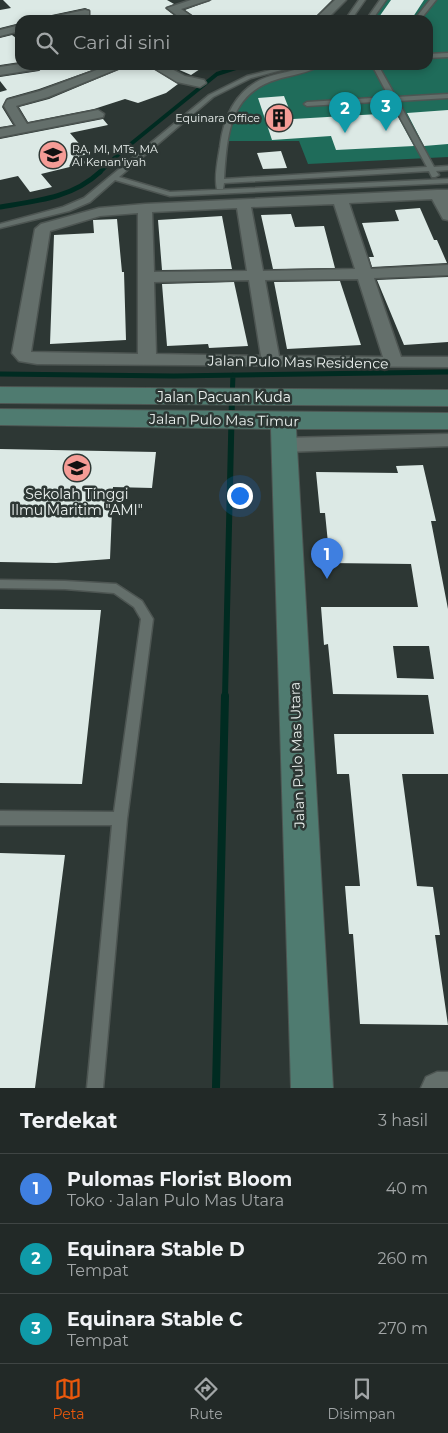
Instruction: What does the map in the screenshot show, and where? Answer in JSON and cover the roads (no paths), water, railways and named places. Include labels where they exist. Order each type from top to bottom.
[{"type":"street","points":[[183,15],[172,8],[204,0]]},
{"type":"street","points":[[325,15],[340,0]]},
{"type":"street","points":[[71,2],[88,15]]},
{"type":"street","points":[[0,33],[15,29]]},
{"type":"street","points":[[0,71],[15,69]]},
{"type":"street","points":[[92,70],[96,74]]},
{"type":"street","points":[[24,129],[10,106],[11,103],[44,94],[107,70]]},
{"type":"street","points":[[164,70],[181,79],[200,83]]},
{"type":"street","points":[[0,133],[98,114]]},
{"type":"street","points":[[147,358],[145,208],[340,198],[441,190],[448,216]]},
{"type":"street","points":[[340,198],[394,363]]},
{"type":"street","points":[[242,203],[271,362]]},
{"type":"street","name":"Jalan Pulo Mas Residence","points":[[145,208],[99,212],[42,230],[21,352],[25,357],[37,359],[147,358],[271,362],[448,362]]},
{"type":"street","points":[[146,277],[365,274],[448,270]]},
{"type":"street","name":"Jalan Pacuan Kuda","points":[[0,395],[175,408],[250,398],[448,398]]},
{"type":"street","name":"Jalan Pulo Mas Timur","points":[[0,417],[175,408],[274,429],[448,440]]},
{"type":"street","name":"Jalan Pulo Mas Timur","points":[[274,429],[448,421]]},
{"type":"street","name":"Jalan Pulo Mas Utara","points":[[274,429],[312,1088]]},
{"type":"street","points":[[437,1088],[448,1088]]},
{"type":"lane","points":[[352,15],[362,0]]},
{"type":"lane","points":[[373,15],[383,0]]},
{"type":"lane","points":[[421,15],[433,0]]},
{"type":"lane","points":[[433,56],[448,55]]},
{"type":"lane","points":[[0,226],[66,210],[86,200],[115,178],[211,96],[249,77],[278,70]]},
{"type":"lane","points":[[219,193],[227,121],[241,98],[265,81],[305,70]]},
{"type":"lane","points":[[379,70],[432,169],[441,190]]},
{"type":"lane","points":[[307,104],[448,96]]},
{"type":"lane","points":[[220,181],[448,168]]},
{"type":"lane","points":[[115,178],[170,194],[441,190]]},
{"type":"lane","points":[[441,190],[448,181]]},
{"type":"lane","points":[[0,584],[65,585],[116,589],[138,604],[147,619],[120,819],[95,1088]]},
{"type":"lane","points":[[0,818],[120,819]]},
{"type":"waterway","points":[[99,173],[121,152],[217,74],[229,70]]},
{"type":"waterway","points":[[0,207],[41,200],[66,193],[78,188],[100,172]]},
{"type":"waterway","points":[[233,375],[448,372]]},
{"type":"waterway","points":[[0,374],[233,375]]},
{"type":"waterway","points":[[232,400],[233,375]]},
{"type":"waterway","points":[[225,697],[232,398]]},
{"type":"waterway","points":[[216,1088],[225,696]]},
{"type":"place","name":"Equinara Office","points":[[279,118]]},
{"type":"place","name":"Equinara Stable C","points":[[386,131]]},
{"type":"place","name":"Equinara Stable D","points":[[345,133]]},
{"type":"place","name":"RA, MI, MTs, MA Al Kenan'iyah","points":[[53,155]]},
{"type":"place","name":"Sekolah Tinggi Ilmu Maritim \"AMI\"","points":[[77,468]]},
{"type":"place","name":"Pulomas Florist Bloom","points":[[327,579]]}]
